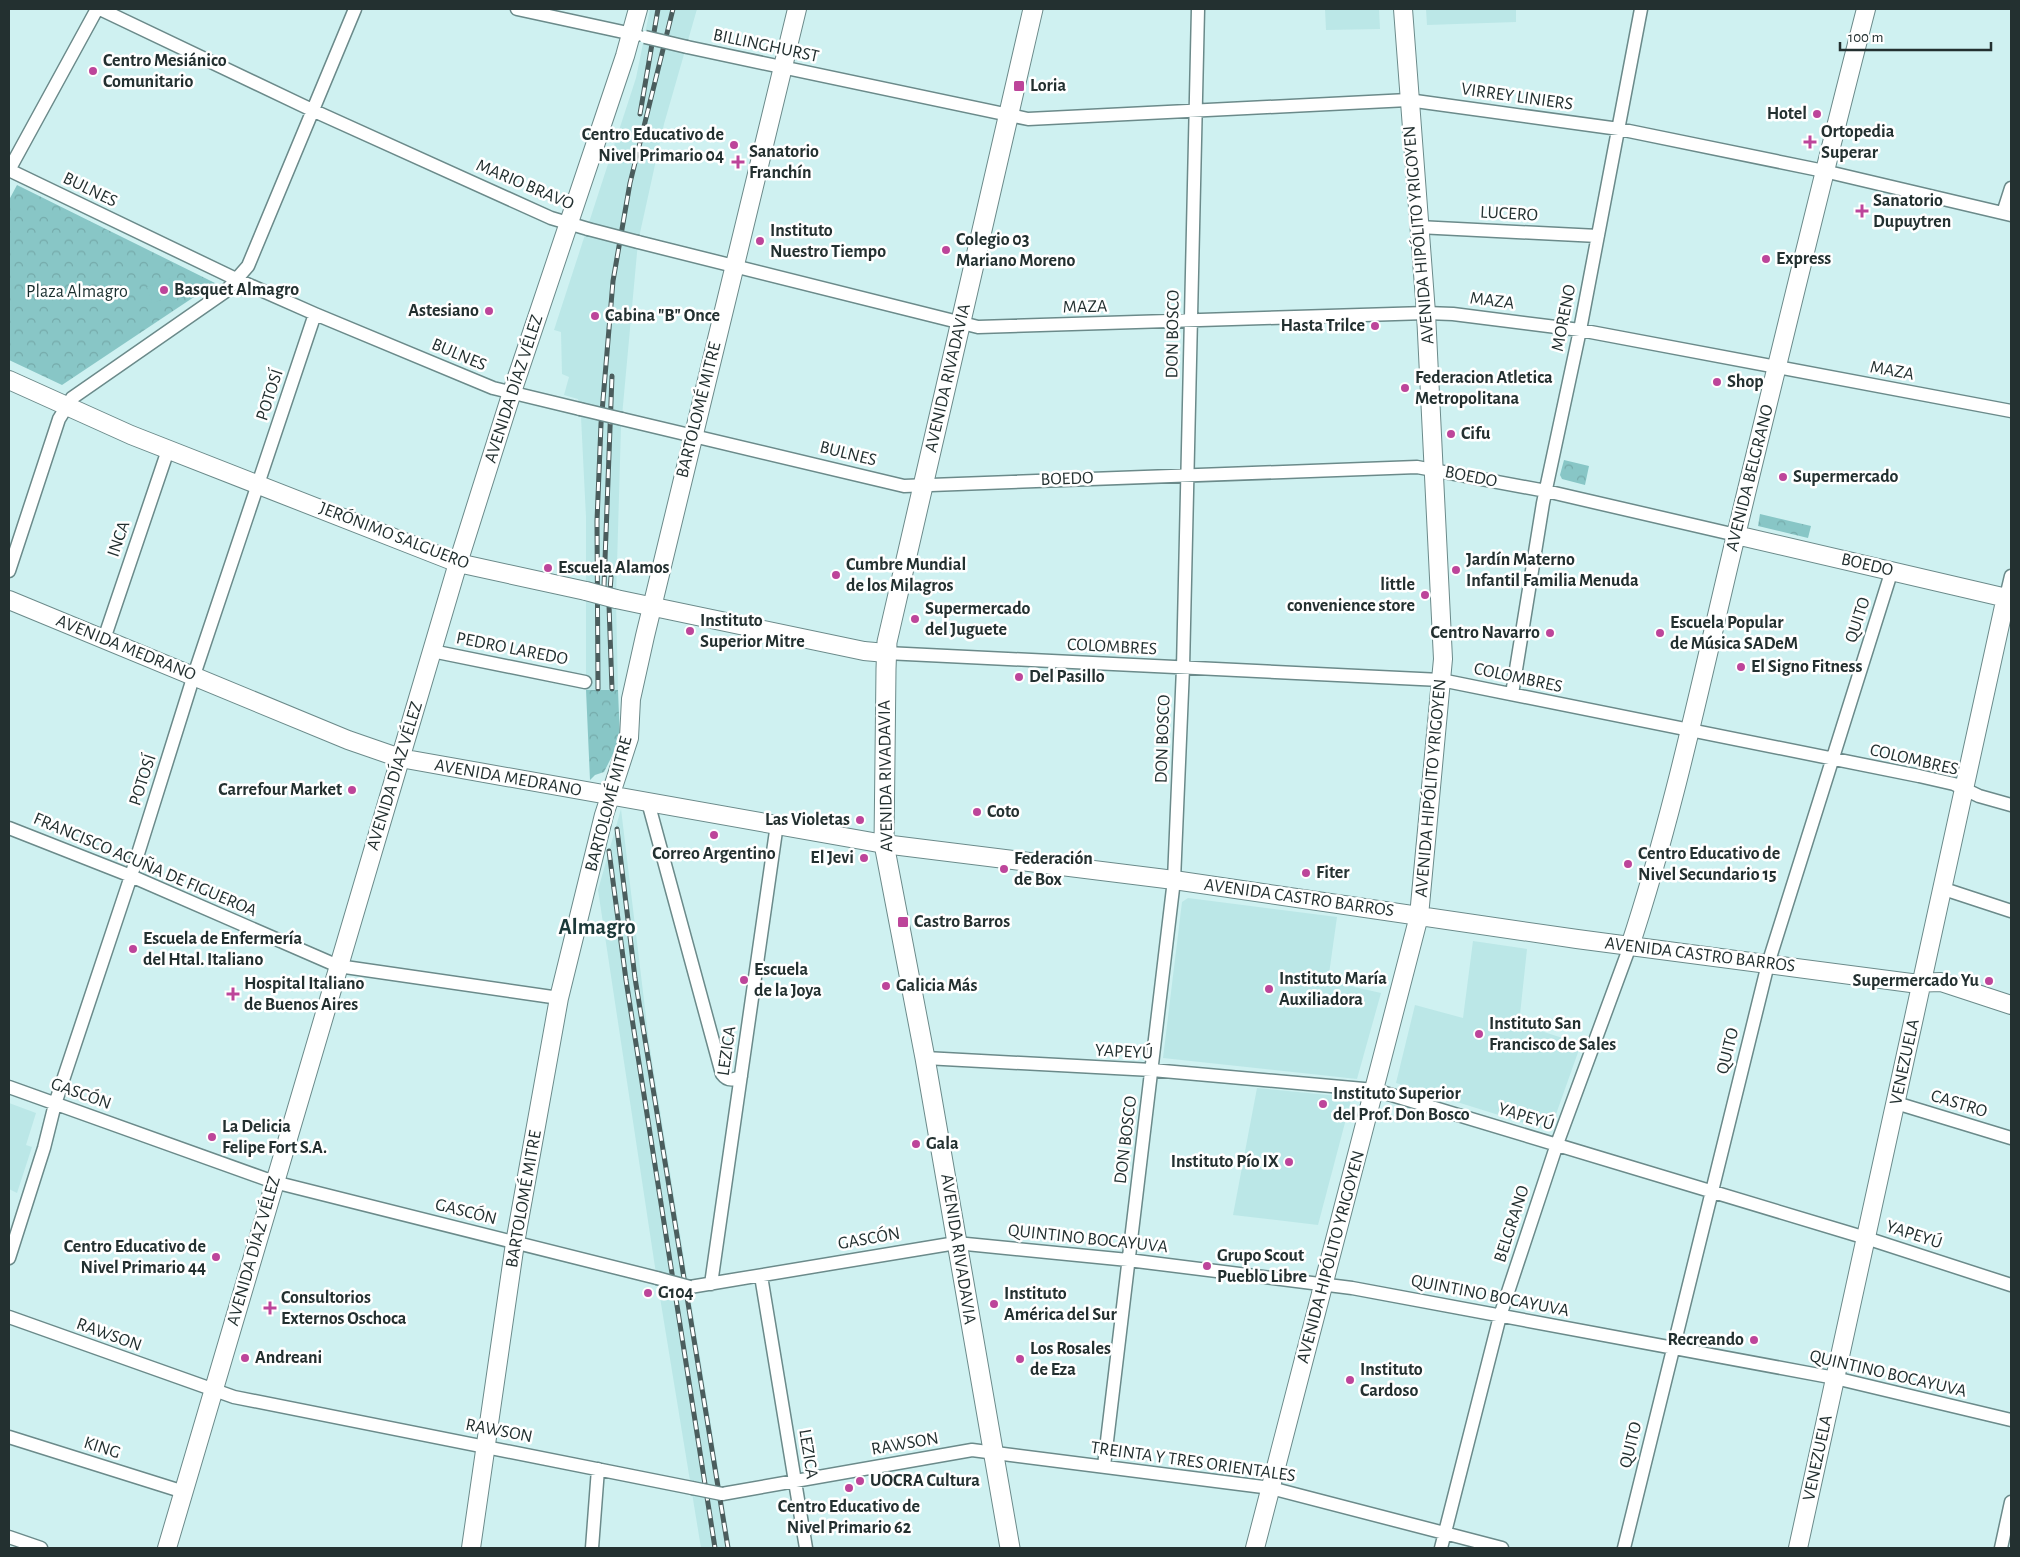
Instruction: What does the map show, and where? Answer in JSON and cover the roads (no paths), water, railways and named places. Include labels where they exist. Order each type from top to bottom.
[{"type":"main road","name":"AVENIDA DÍAZ VÉLEZ","points":[[166,1548],[458,563],[512,392],[570,223],[639,35],[638,9]]},
{"type":"main road","name":"BARTOLOMÉ MITRE","points":[[470,1548],[516,1242],[559,998],[609,796],[629,738],[631,699],[652,607],[797,9]]},
{"type":"main road","name":"AVENIDA RIVADAVIA","points":[[1010,1548],[925,1058],[884,844],[886,653],[1033,9]]},
{"type":"main road","name":"AVENIDA HIPÓLITO YRIGOYEN","points":[[1255,1548],[1419,916],[1441,680],[1442,640],[1426,313],[1408,100],[1403,9]]},
{"type":"main road","name":"AVENIDA BELGRANO","points":[[1630,946],[1648,892],[1824,171],[1866,9]]},
{"type":"main road","name":"JERÓNIMO SALGUERO","points":[[9,380],[66,407],[168,450],[458,563],[652,607],[864,651],[886,653]]},
{"type":"main road","name":"BOEDO","points":[[1736,535],[2009,598]]},
{"type":"main road","name":"VENEZUELA","points":[[1798,1548],[2009,598]]},
{"type":"main road","name":"AVENIDA MEDRANO","points":[[9,600],[353,742],[400,758],[884,844]]},
{"type":"main road","name":"AVENIDA CASTRO BARROS","points":[[884,844],[1174,880],[1577,940],[1922,983]]},
{"type":"main road","points":[[1648,892],[1644,920],[1648,935],[1662,945],[1685,952]]},
{"type":"main road","points":[[1577,940],[1618,934],[1630,926],[1641,910]]},
{"type":"main road","points":[[1922,983],[1941,982],[2011,1005]]},
{"type":"street","name":"MARIO BRAVO","points":[[99,9],[312,110],[550,218],[960,323]]},
{"type":"street","points":[[9,170],[99,9]]},
{"type":"street","points":[[9,570],[59,419],[66,407],[81,392],[226,291],[238,280],[248,266],[355,9]]},
{"type":"street","name":"BILLINGHURST","points":[[516,9],[1009,116]]},
{"type":"street","name":"DON BOSCO","points":[[1104,1466],[1174,880],[1183,668],[1198,9]]},
{"type":"street","name":"MORENO","points":[[1512,694],[1546,491],[1580,330],[1641,9]]},
{"type":"street","name":"VIRREY LINIERS","points":[[1009,116],[1028,120],[1408,100],[1619,129],[1824,171],[2007,214]]},
{"type":"street","name":"BULNES","points":[[9,170],[238,280],[493,388],[904,486],[924,484]]},
{"type":"street","points":[[2007,214],[2011,188]]},
{"type":"street","name":"LUCERO","points":[[1418,228],[1598,236]]},
{"type":"street","name":"MAZA","points":[[960,323],[978,327],[1190,322],[1426,313],[1453,314],[1580,330],[2011,411]]},
{"type":"street","name":"POTOSÍ","points":[[9,1258],[44,1148],[54,1104],[131,876],[194,675],[260,485],[316,314]]},
{"type":"street","name":"INCA","points":[[104,639],[168,450]]},
{"type":"street","name":"BOEDO","points":[[924,484],[1417,467],[1546,491],[1736,535]]},
{"type":"street","name":"QUITO","points":[[1624,1548],[1768,964],[1892,570]]},
{"type":"street","name":"VENEZUELA","points":[[2009,598],[2011,576]]},
{"type":"street","name":"PEDRO LAREDO","points":[[432,651],[585,682]]},
{"type":"street","name":"COLOMBRES","points":[[886,653],[1441,680],[1954,784],[1966,791],[2011,805]]},
{"type":"street","points":[[648,802],[722,1074],[731,1080],[741,1076]]},
{"type":"street","name":"LEZICA","points":[[711,1284],[777,824]]},
{"type":"street","name":"FRANCISCO ACUÑA DE FIGUEROA","points":[[9,828],[131,876],[338,966],[559,998]]},
{"type":"street","points":[[1944,889],[2011,911]]},
{"type":"street","name":"BELGRANO","points":[[1442,1548],[1500,1316],[1557,1144],[1630,946]]},
{"type":"street","name":"YAPEYÚ","points":[[925,1058],[1152,1070],[1375,1090],[1866,1238],[2011,1285]]},
{"type":"street","name":"GASCÓN","points":[[9,1087],[274,1182],[690,1287],[956,1243]]},
{"type":"street","name":"CASTRO","points":[[1896,1103],[2011,1138]]},
{"type":"street","name":"QUINTINO BOCAYUVA","points":[[956,1243],[1128,1260],[1324,1283],[1836,1378],[2011,1420]]},
{"type":"street","name":"LEZICA","points":[[761,1276],[806,1548]]},
{"type":"street","name":"RAWSON","points":[[9,1317],[234,1397],[722,1494],[972,1450],[993,1453]]},
{"type":"street","name":"KING","points":[[9,1437],[184,1492]]},
{"type":"street","name":"TREINTA Y TRES ORIENTALES","points":[[993,1453],[1271,1488],[1502,1548]]},
{"type":"street","points":[[592,1548],[598,1469]]},
{"type":"street","points":[[2001,1548],[2011,1502]]},
{"type":"street","points":[[9,1536],[41,1548]]},
{"type":"railway","points":[[640,114],[658,9]]},
{"type":"railway","points":[[598,689],[597,521],[601,424],[613,281],[630,183],[673,9]]},
{"type":"railway","points":[[604,586],[612,376]]},
{"type":"railway","points":[[611,577],[609,605],[612,689]]},
{"type":"railway","points":[[617,829],[635,978],[728,1548]]},
{"type":"railway","points":[[609,851],[626,980],[715,1548]]},
{"type":"place","name":"Centro Mesiánico Comunitario","points":[[93,71]]},
{"type":"place","name":"Loria","points":[[1019,86]]},
{"type":"place","name":"Hotel","points":[[1817,114]]},
{"type":"place","name":"Ortopedia Superar","points":[[1810,142]]},
{"type":"place","name":"Centro Educativo de Nivel Primario 04","points":[[734,145]]},
{"type":"place","name":"Sanatorio Franchín","points":[[738,162]]},
{"type":"place","name":"Sanatorio Dupuytren","points":[[1862,211]]},
{"type":"place","name":"Instituto Nuestro Tiempo","points":[[760,241]]},
{"type":"place","name":"Colegio 03 Mariano Moreno","points":[[946,250]]},
{"type":"place","name":"Express","points":[[1766,259]]},
{"type":"place","name":"Basquet Almagro","points":[[164,290]]},
{"type":"place","name":"Astesiano","points":[[489,311]]},
{"type":"place","name":"Cabina \"B\" Once","points":[[595,316]]},
{"type":"place","name":"Hasta Trilce","points":[[1375,326]]},
{"type":"place","name":"Shop","points":[[1717,382]]},
{"type":"place","name":"Federacion Atletica Metropolitana","points":[[1405,388]]},
{"type":"place","name":"Cifu","points":[[1451,434]]},
{"type":"place","name":"Supermercado","points":[[1783,477]]},
{"type":"place","name":"Escuela Alamos","points":[[548,568]]},
{"type":"place","name":"Jardín Materno Infantil Familia Menuda","points":[[1456,570]]},
{"type":"place","name":"Cumbre Mundial de los Milagros","points":[[836,575]]},
{"type":"place","name":"little convenience store","points":[[1425,595]]},
{"type":"place","name":"Supermercado del Juguete","points":[[915,619]]},
{"type":"place","name":"Instituto Superior Mitre","points":[[690,631]]},
{"type":"place","name":"Centro Navarro","points":[[1550,633]]},
{"type":"place","name":"Escuela Popular de Música SADeM","points":[[1660,633]]},
{"type":"place","name":"El Signo Fitness","points":[[1741,667]]},
{"type":"place","name":"Del Pasillo","points":[[1019,677]]},
{"type":"place","name":"Carrefour Market","points":[[352,790]]},
{"type":"place","name":"Coto","points":[[977,812]]},
{"type":"place","name":"Las Violetas","points":[[860,820]]},
{"type":"place","name":"Correo Argentino","points":[[714,835]]},
{"type":"place","name":"El Jevi","points":[[864,858]]},
{"type":"place","name":"Centro Educativo de Nivel Secundario 15","points":[[1628,864]]},
{"type":"place","name":"Federación de Box","points":[[1004,869]]},
{"type":"place","name":"Fiter","points":[[1306,873]]},
{"type":"place","name":"Castro Barros","points":[[903,922]]},
{"type":"place","name":"Escuela de Enfermería del Htal. Italiano","points":[[133,949]]},
{"type":"place","name":"Escuela de la Joya","points":[[744,980]]},
{"type":"place","name":"Supermercado Yu","points":[[1989,981]]},
{"type":"place","name":"Galicia Más","points":[[886,986]]},
{"type":"place","name":"Instituto María Auxiliadora","points":[[1269,989]]},
{"type":"place","name":"Hospital Italiano de Buenos Aires","points":[[233,994]]},
{"type":"place","name":"Instituto San Francisco de Sales","points":[[1479,1034]]},
{"type":"place","name":"Instituto Superior del Prof. Don Bosco","points":[[1323,1104]]},
{"type":"place","name":"La Delicia Felipe Fort S.A.","points":[[212,1137]]},
{"type":"place","name":"Gala","points":[[916,1144]]},
{"type":"place","name":"Instituto Pío IX","points":[[1289,1162]]},
{"type":"place","name":"Centro Educativo de Nivel Primario 44","points":[[216,1257]]},
{"type":"place","name":"Grupo Scout Pueblo Libre","points":[[1207,1266]]},
{"type":"place","name":"G104","points":[[648,1293]]},
{"type":"place","name":"Instituto América del Sur","points":[[994,1304]]},
{"type":"place","name":"Consultorios Externos Oschoca","points":[[270,1308]]},
{"type":"place","name":"Recreando","points":[[1754,1340]]},
{"type":"place","name":"Andreani","points":[[245,1358]]},
{"type":"place","name":"Los Rosales de Eza","points":[[1020,1359]]},
{"type":"place","name":"Instituto Cardoso","points":[[1350,1380]]},
{"type":"place","name":"UOCRA Cultura","points":[[860,1481]]},
{"type":"place","name":"Centro Educativo de Nivel Primario 62","points":[[849,1488]]},
{"type":"district","name":"Almagro","points":[[597,927]]},
{"type":"park label","name":"Plaza Almagro","points":[[77,292]]}]
